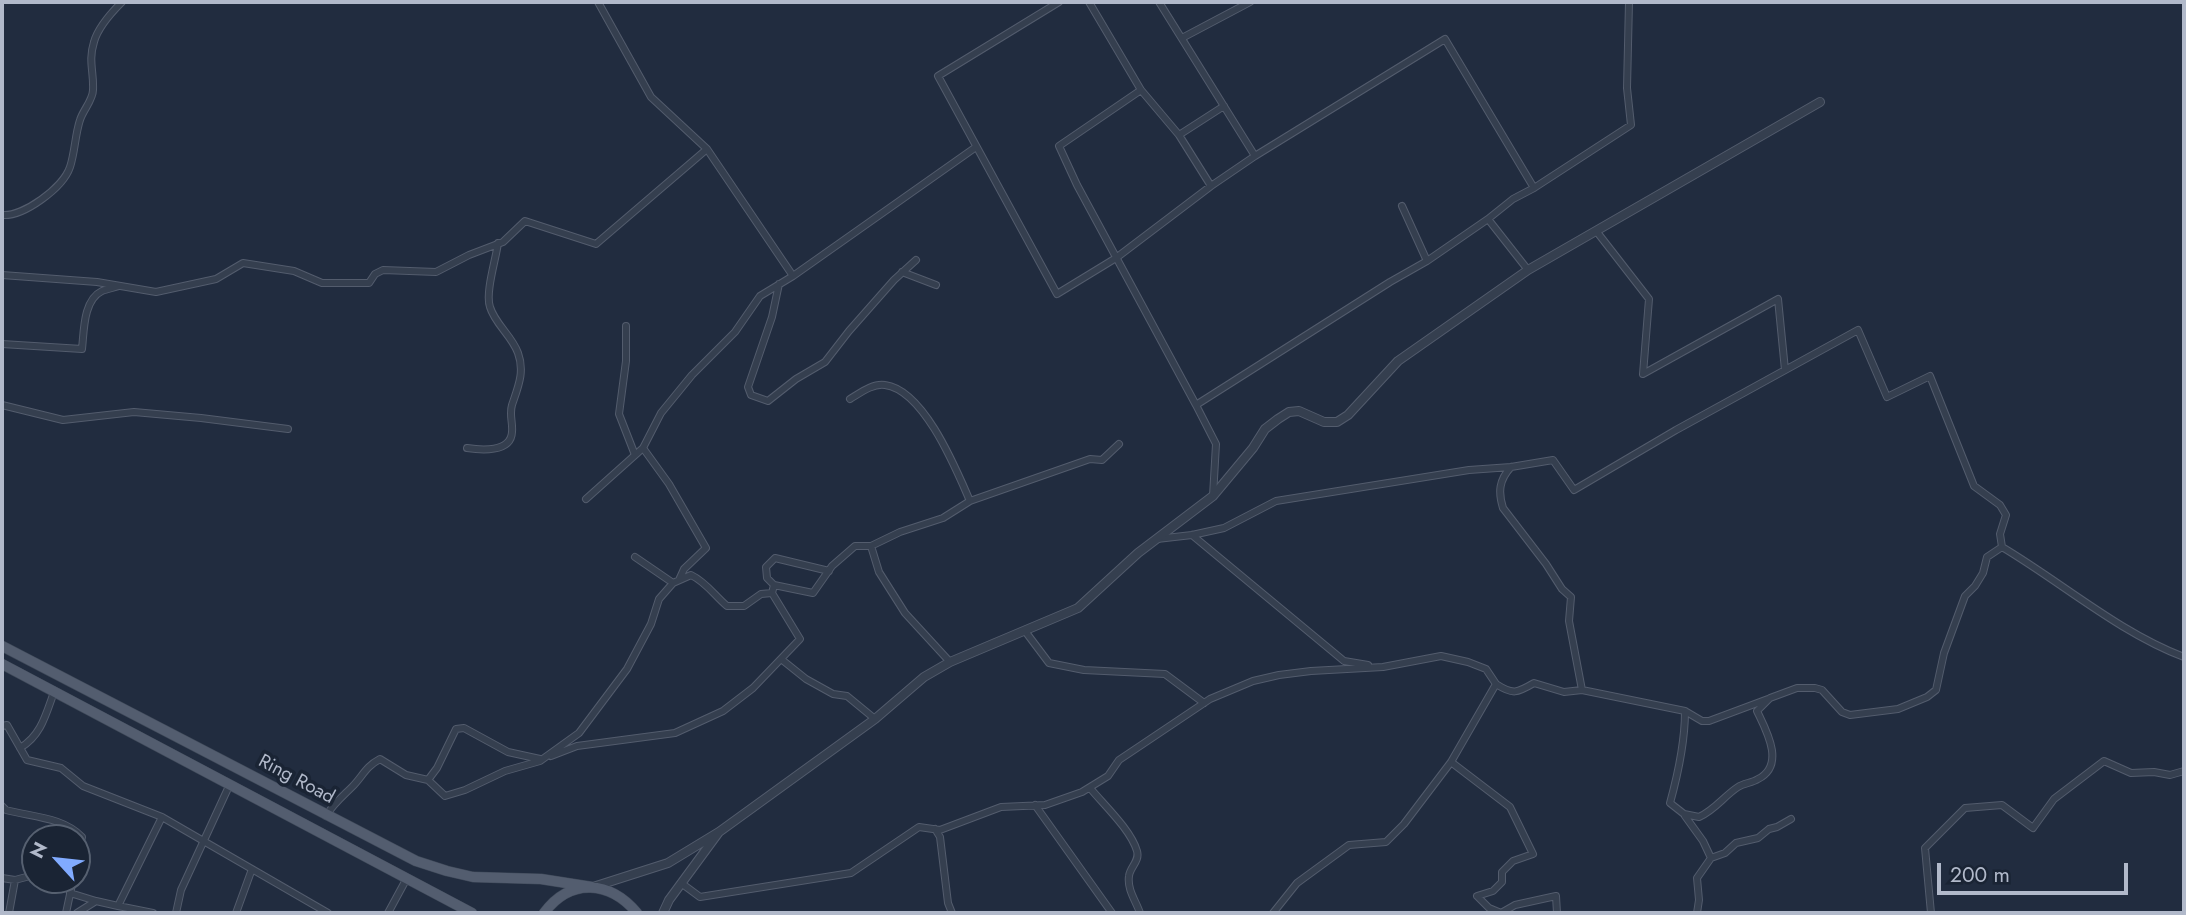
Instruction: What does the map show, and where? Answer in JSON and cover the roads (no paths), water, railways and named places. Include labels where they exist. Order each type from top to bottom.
[{"type":"main road","name":"Ring Road","points":[[2,646],[416,861],[473,877],[541,879],[610,890],[625,899],[637,913]]},
{"type":"main road","name":"Ring Road","points":[[2,664],[472,913]]},
{"type":"main road","points":[[544,913],[557,898],[574,890],[592,887]]},
{"type":"street","points":[[2,215],[16,215],[28,209],[48,194],[69,169],[83,111],[93,92],[90,70],[94,38],[122,2]]},
{"type":"street","points":[[598,2],[651,97],[707,149],[793,276]]},
{"type":"street","points":[[1059,2],[939,76],[1057,294],[1116,258],[1255,156],[1445,39],[1534,188]]},
{"type":"street","points":[[1089,2],[1140,90],[1179,135],[1211,186]]},
{"type":"street","points":[[1159,2],[1255,156]]},
{"type":"street","points":[[1182,38],[1250,2]]},
{"type":"street","points":[[1196,405],[1427,261],[1513,199],[1630,125],[1627,88],[1629,2]]},
{"type":"street","points":[[1140,90],[1059,146],[1077,185],[1216,444],[1213,496]]},
{"type":"street","points":[[592,887],[668,863],[719,832],[875,719],[924,677],[950,662],[1079,608],[1138,553],[1213,496],[1253,448],[1265,429],[1278,419],[1289,412],[1298,411],[1324,422],[1337,422],[1358,405],[1398,361],[1528,270],[1820,102]]},
{"type":"street","points":[[1179,135],[1224,106]]},
{"type":"street","points":[[586,499],[643,448],[662,414],[692,375],[735,332],[760,296],[793,276],[976,147]]},
{"type":"street","points":[[2,283],[4,275],[97,282],[156,292],[216,279],[243,263],[295,271],[322,283],[369,283],[375,274],[383,270],[436,272],[503,242],[525,221],[596,244],[707,149]]},
{"type":"street","points":[[1402,206],[1427,261]]},
{"type":"street","points":[[1488,219],[1528,270]]},
{"type":"street","points":[[1597,232],[1649,299],[1643,374],[1778,299],[1785,370]]},
{"type":"street","points":[[467,448],[487,451],[499,447],[511,436],[510,412],[522,369],[513,342],[490,308],[498,243]]},
{"type":"street","points":[[779,284],[772,317],[748,387],[751,395],[768,401],[796,379],[825,362],[849,331],[916,260]]},
{"type":"street","points":[[902,272],[936,285]]},
{"type":"street","points":[[2,344],[82,349],[92,299],[99,292],[121,286]]},
{"type":"street","points":[[626,326],[626,361],[619,414],[635,455]]},
{"type":"street","points":[[1157,539],[1224,528],[1276,501],[1469,470],[1553,460],[1574,490],[1675,430],[1858,330],[1887,397],[1930,376],[1974,486],[2000,505],[2006,515],[2000,534],[2002,547]]},
{"type":"street","points":[[850,399],[883,384],[902,391],[912,399],[947,451],[970,501]]},
{"type":"street","points":[[3,407],[63,420],[134,412],[288,429]]},
{"type":"street","points":[[676,581],[691,575],[702,580],[727,606],[744,606],[773,589],[813,593],[829,571],[855,546],[871,546],[900,532],[943,519],[970,501],[1090,459],[1102,460],[1119,444]]},
{"type":"street","points":[[428,780],[437,768],[456,729],[464,728],[508,752],[540,760],[579,733],[627,669],[652,624],[659,599],[706,548],[669,484],[643,448]]},
{"type":"street","points":[[1511,467],[1500,485],[1499,498],[1503,508],[1562,589],[1571,597],[1569,621],[1582,690]]},
{"type":"street","points":[[1192,535],[1344,662],[1383,667]]},
{"type":"street","points":[[871,546],[879,572],[905,613],[950,662]]},
{"type":"street","points":[[2002,547],[2024,558],[2073,595],[2165,650],[2184,657]]},
{"type":"street","points":[[681,883],[700,897],[851,873],[919,827],[940,830],[1001,807],[1057,801],[1090,788],[1108,776],[1119,760],[1204,703],[1253,681],[1279,675],[1383,667],[1441,656],[1486,669],[1496,684],[1508,692],[1520,692],[1534,683],[1564,692],[1582,690],[1685,711],[1702,721],[1709,721],[1797,688],[1815,688],[1828,694],[1842,712],[1850,715],[1898,709],[1927,697],[1936,690],[1944,653],[1965,596],[1983,573],[1987,557],[2002,547]]},
{"type":"street","points":[[635,557],[676,581]]},
{"type":"street","points":[[326,816],[333,804],[355,785],[369,765],[380,759],[406,775],[428,780],[445,796],[465,790],[505,771],[577,746],[675,733],[723,711],[753,688],[800,639],[767,578],[766,567],[775,558],[829,571]]},
{"type":"street","points":[[1026,631],[1049,663],[1084,670],[1166,674],[1204,703]]},
{"type":"street","points":[[781,659],[806,680],[833,694],[847,696],[875,719]]},
{"type":"street","points":[[1273,913],[1297,883],[1349,845],[1386,842],[1404,824],[1451,762],[1496,684]]},
{"type":"street","points":[[20,748],[32,741],[43,723],[54,692]]},
{"type":"street","points":[[1684,814],[1699,817],[1706,814],[1741,785],[1760,779],[1765,773],[1773,754],[1772,741],[1757,711],[1770,698]]},
{"type":"street","points":[[1685,711],[1678,776],[1670,803],[1684,814],[1711,858]]},
{"type":"street","points":[[2,726],[7,725],[27,760],[61,768],[83,786],[162,817],[328,913]]},
{"type":"street","points":[[1931,913],[1925,848],[1965,808],[2002,806],[2033,828],[2054,799],[2104,761],[2132,773],[2154,772],[2170,775],[2184,771]]},
{"type":"street","points":[[1451,762],[1510,807],[1534,854],[1513,861],[1502,873],[1502,883],[1493,891],[1477,897],[1489,908],[1501,913],[1515,905],[1556,896],[1557,913]]},
{"type":"street","points":[[176,913],[181,890],[230,784]]},
{"type":"street","points":[[1090,788],[1138,852],[1137,860],[1129,873],[1129,888],[1140,913]]},
{"type":"street","points":[[1035,805],[1112,913]]},
{"type":"street","points":[[2,806],[6,810],[62,824]]},
{"type":"street","points":[[118,906],[162,817]]},
{"type":"street","points":[[1697,913],[1697,878],[1711,858],[1725,853],[1740,841],[1758,838],[1769,828],[1777,827],[1791,819]]},
{"type":"street","points":[[935,829],[940,837],[948,902],[952,913]]},
{"type":"street","points":[[663,913],[669,900],[719,832]]},
{"type":"street","points":[[236,913],[252,869]]},
{"type":"street","points":[[2,877],[21,878]]},
{"type":"street","points":[[388,913],[407,878]]},
{"type":"street","points":[[9,913],[15,880]]},
{"type":"street","points":[[66,913],[70,894]]},
{"type":"street","points":[[73,894],[153,913]]},
{"type":"street","points":[[76,913],[96,901]]}]
